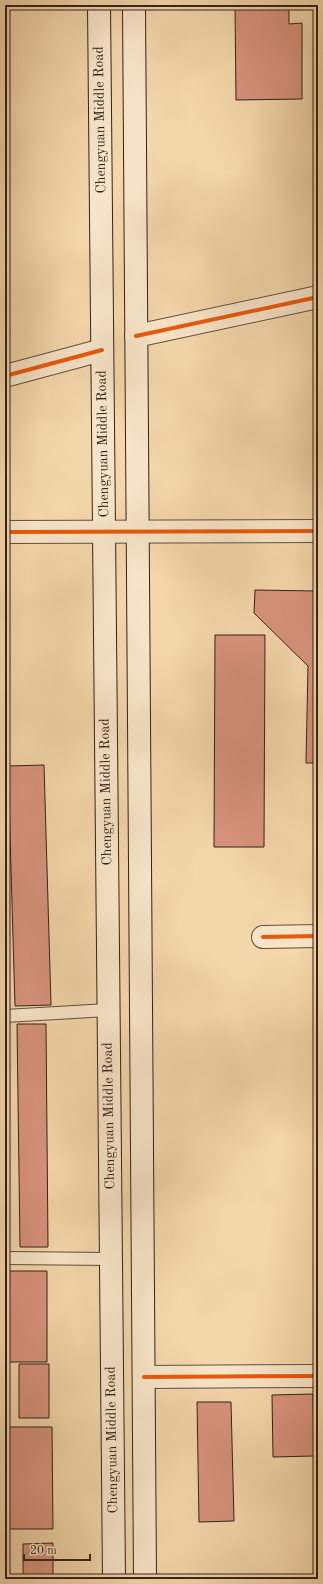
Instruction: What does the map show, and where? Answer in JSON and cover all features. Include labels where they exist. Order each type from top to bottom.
[{"type":"main road","name":"Chengyuan Middle Road","points":[[99,5],[114,1579]]},
{"type":"main road","points":[[134,5],[145,1579]]},
{"type":"main road","points":[[136,336],[318,297]]},
{"type":"main road","points":[[5,376],[102,350]]},
{"type":"main road","points":[[5,532],[318,532]]},
{"type":"main road","points":[[263,937],[318,936]]},
{"type":"main road","points":[[144,1377],[318,1376]]},
{"type":"lane","points":[[5,1016],[108,1010]]},
{"type":"lane","points":[[5,1258],[111,1259]]},
{"type":"building","points":[[235,5],[289,5],[289,24],[302,23],[302,99],[236,100]]},
{"type":"building","points":[[255,590],[318,591],[318,763],[306,763],[308,666],[254,613]]},
{"type":"building","points":[[215,635],[265,635],[264,847],[214,847]]},
{"type":"building","points":[[44,765],[51,1005],[15,1006],[8,766]]},
{"type":"building","points":[[17,1024],[46,1024],[48,1247],[20,1247]]},
{"type":"building","points":[[5,1271],[47,1271],[47,1362],[5,1362]]},
{"type":"building","points":[[19,1364],[49,1364],[49,1418],[19,1418]]},
{"type":"building","points":[[313,1394],[314,1456],[273,1457],[272,1395]]},
{"type":"building","points":[[197,1402],[231,1402],[234,1521],[199,1522]]},
{"type":"building","points":[[5,1427],[52,1427],[53,1529],[6,1529]]},
{"type":"building","points":[[53,1543],[53,1579],[23,1579],[23,1544]]},
{"type":"cycle path","points":[[136,336],[318,297]]},
{"type":"cycle path","points":[[5,376],[102,350]]},
{"type":"cycle path","points":[[5,532],[318,531]]},
{"type":"cycle path","points":[[263,937],[318,936]]},
{"type":"cycle path","points":[[144,1377],[318,1376]]}]
